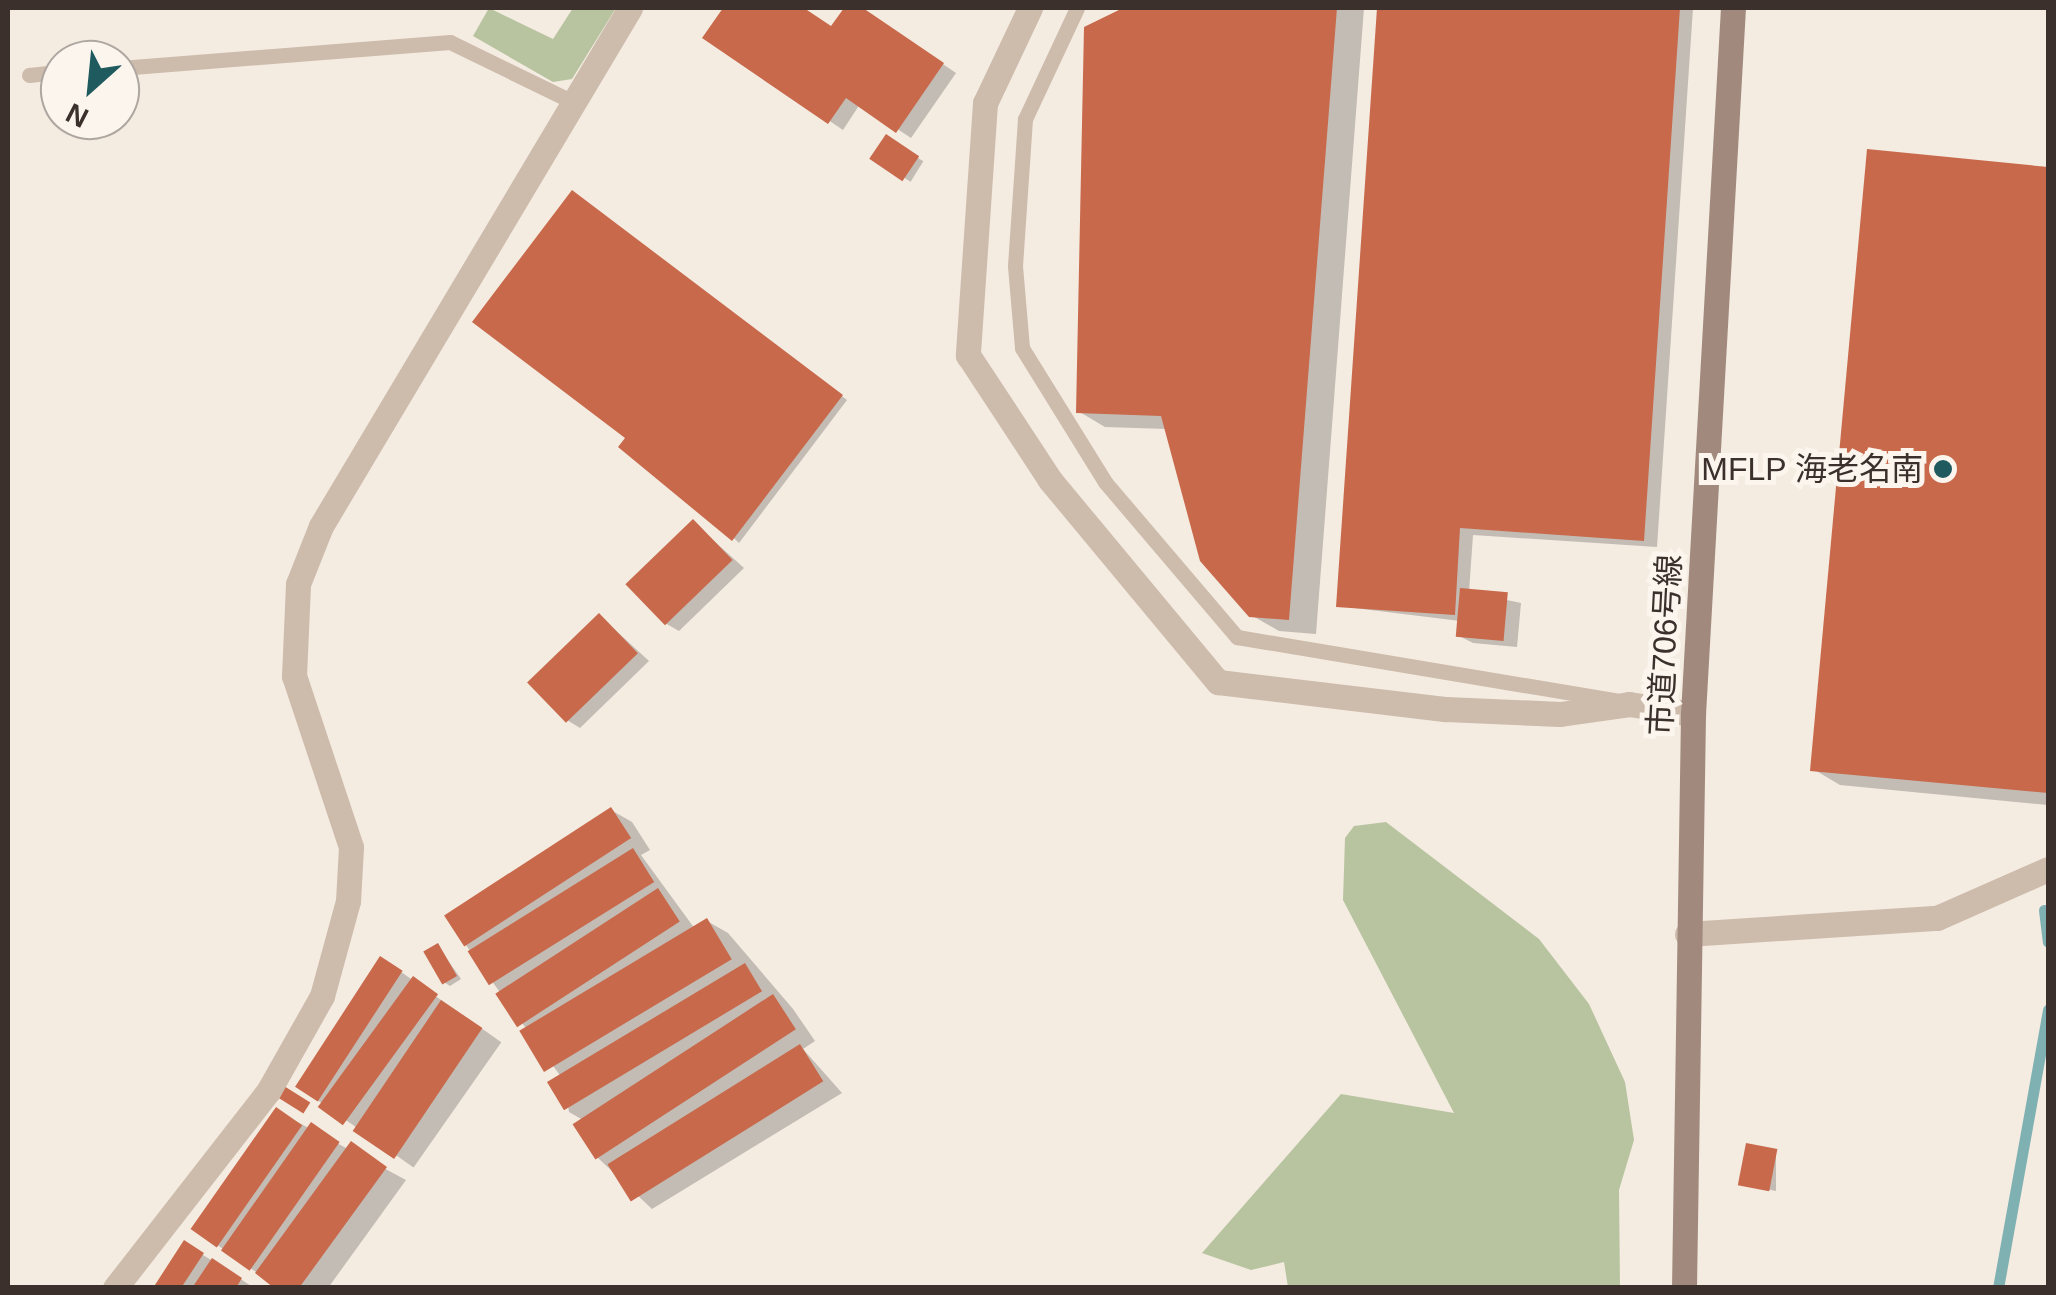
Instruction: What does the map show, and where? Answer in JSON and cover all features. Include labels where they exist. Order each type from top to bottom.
[{"type":"street","points":[[116,1288],[269,1090],[322,996],[348,902],[351,847],[294,676],[298,584],[408,372],[630,8]]},
{"type":"street","points":[[1030,8],[985,104],[968,355],[1050,480],[1218,682],[1465,710],[1560,714],[1628,704],[1693,714]]},
{"type":"street","name":"市道706号線","points":[[1684,1288],[1693,714],[1733,8]]},
{"type":"street","points":[[1687,934],[1937,918],[2048,870]]},
{"type":"lane","points":[[1077,8],[1025,119],[1015,266],[1022,348],[1104,482],[1237,638],[1628,704]]},
{"type":"lane","points":[[140,66],[450,42],[573,102]]},
{"type":"lane","points":[[29,75],[40,74]]},
{"type":"green space","points":[[489,8],[553,39],[573,8],[616,8],[572,79],[553,82],[473,36]]},
{"type":"green space","points":[[1386,822],[1539,939],[1589,1004],[1625,1082],[1634,1140],[1619,1190],[1620,1287],[1288,1287],[1284,1262],[1251,1270],[1202,1253],[1341,1094],[1454,1113],[1343,900],[1345,838],[1354,826]]},
{"type":"building","points":[[723,8],[804,8],[831,26],[844,8],[863,8],[944,63],[896,133],[846,98],[828,124],[702,38]]},
{"type":"building","points":[[1123,8],[1337,8],[1289,620],[1249,617],[1200,561],[1161,416],[1076,413],[1084,27]]},
{"type":"building","points":[[1377,8],[1680,8],[1644,541],[1460,528],[1455,615],[1336,607]]},
{"type":"building","points":[[886,134],[919,156],[902,181],[869,159]]},
{"type":"building","name":"MFLP 海老名南","points":[[1867,149],[2048,167],[2048,793],[1810,771]]},
{"type":"building","points":[[572,190],[843,395],[732,541],[618,447],[625,438],[472,322]]},
{"type":"building","points":[[693,519],[733,560],[665,625],[625,584]]},
{"type":"building","points":[[1460,588],[1508,592],[1504,641],[1456,637]]},
{"type":"building","points":[[599,613],[638,653],[566,723],[527,682]]},
{"type":"building","points":[[611,807],[631,838],[464,946],[444,915]]},
{"type":"building","points":[[633,848],[654,882],[489,985],[468,951]]},
{"type":"building","points":[[658,888],[680,922],[517,1027],[495,994]]},
{"type":"building","points":[[707,918],[732,959],[544,1072],[519,1031]]},
{"type":"building","points":[[438,943],[457,976],[442,984],[423,952]]},
{"type":"building","points":[[380,956],[403,971],[318,1102],[295,1087]]},
{"type":"building","points":[[745,963],[762,991],[564,1110],[547,1082]]},
{"type":"building","points":[[413,976],[438,994],[343,1125],[318,1107]]},
{"type":"building","points":[[773,994],[796,1029],[595,1159],[573,1124]]},
{"type":"building","points":[[441,1000],[482,1028],[394,1159],[353,1131]]},
{"type":"building","points":[[800,1044],[823,1081],[631,1202],[607,1164]]},
{"type":"building","points":[[284,1086],[310,1102],[303,1113],[277,1097]]},
{"type":"building","points":[[276,1107],[302,1125],[217,1247],[191,1229]]},
{"type":"building","points":[[311,1122],[340,1142],[250,1271],[221,1251]]},
{"type":"building","points":[[351,1141],[387,1167],[299,1288],[274,1288],[255,1273]]},
{"type":"building","points":[[1746,1143],[1777,1149],[1769,1191],[1738,1185]]},
{"type":"building","points":[[184,1240],[204,1253],[181,1288],[153,1288]]},
{"type":"building","points":[[212,1258],[242,1278],[236,1288],[192,1288]]},
{"type":"waterway","points":[[2044,910],[2048,942]]},
{"type":"waterway","points":[[1998,1288],[2048,1009]]},
{"type":"place","name":"MFLP 海老名南","points":[[1943,469]]}]
